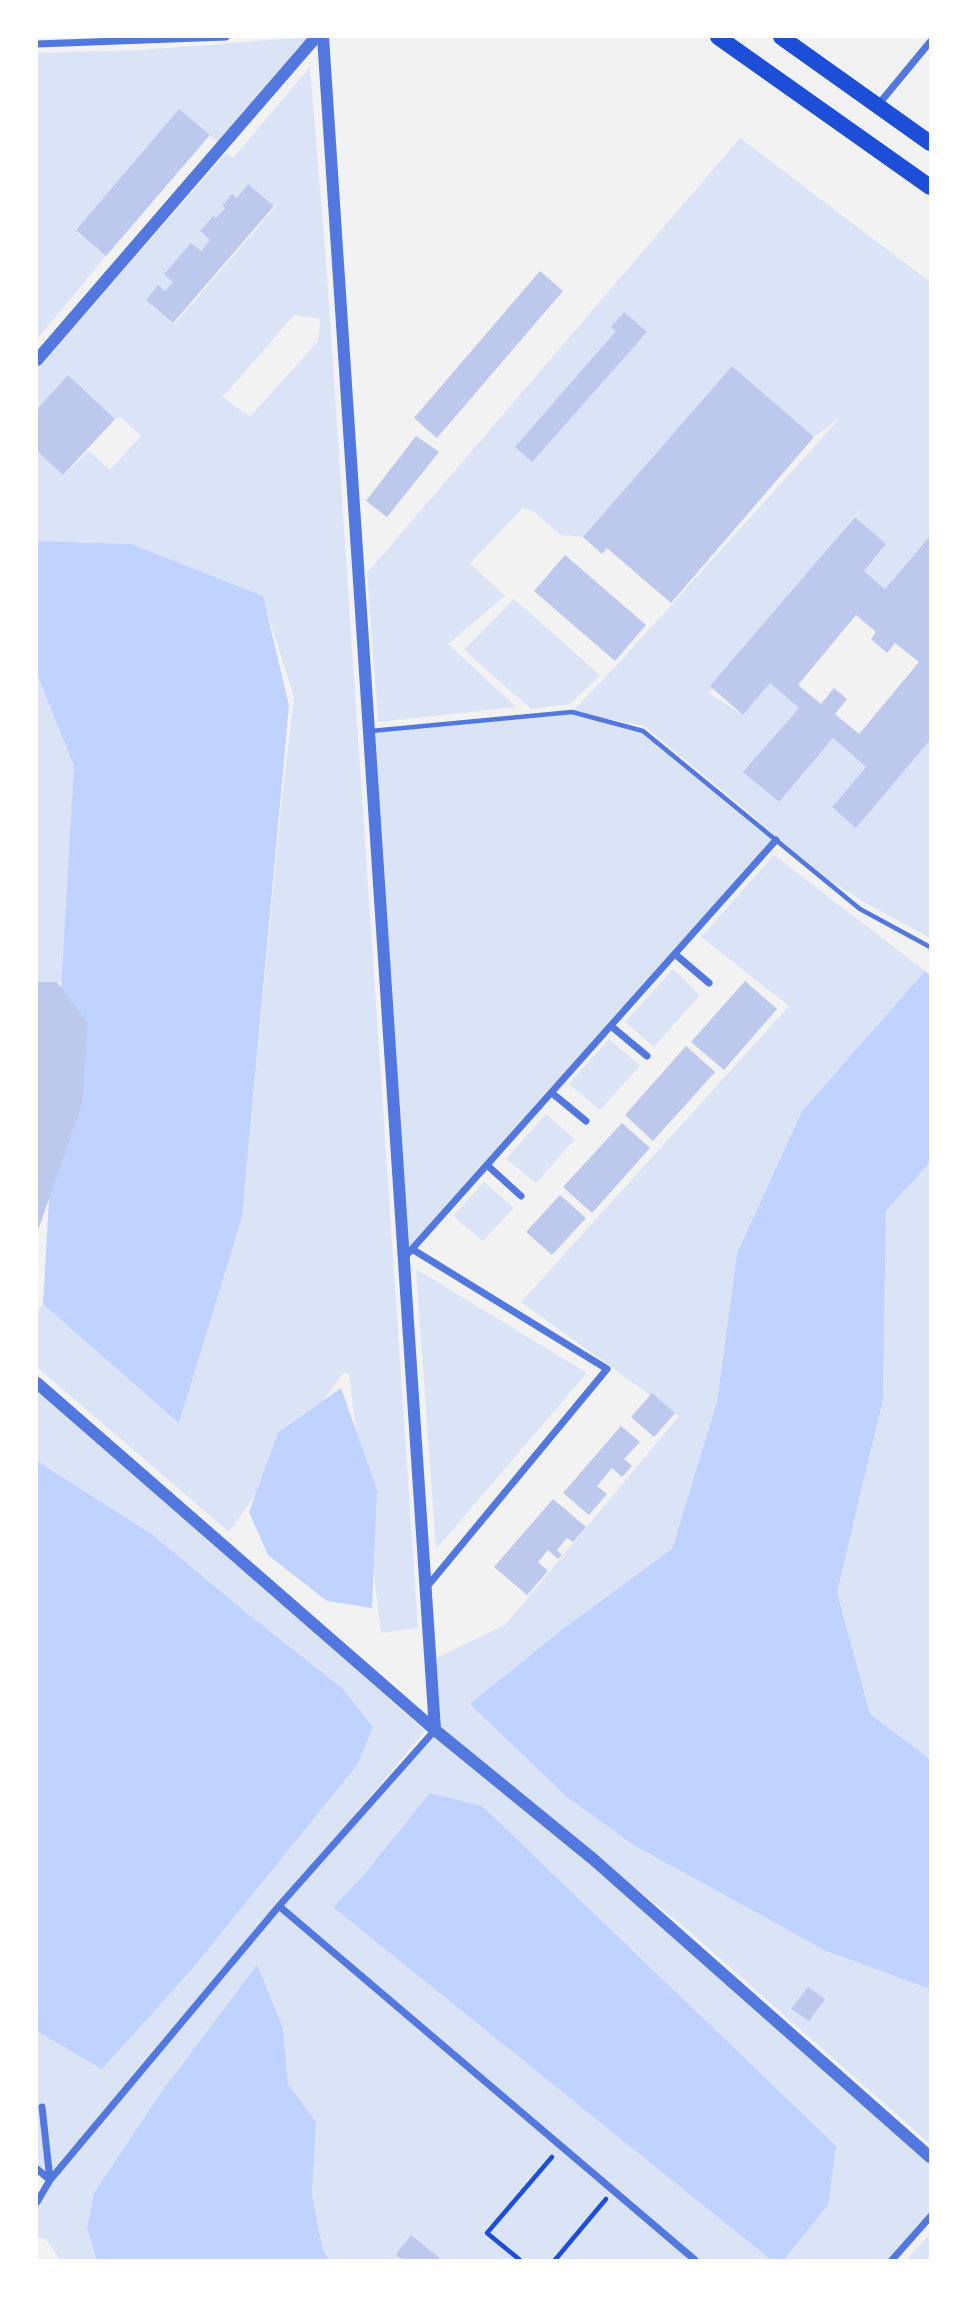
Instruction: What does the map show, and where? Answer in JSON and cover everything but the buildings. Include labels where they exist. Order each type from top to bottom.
[{"type":"highway","points":[[718,37],[930,187]]},
{"type":"highway","points":[[781,37],[930,143]]},
{"type":"street","points":[[37,44],[226,37]]},
{"type":"street","points":[[37,360],[316,37]]},
{"type":"street","points":[[37,2202],[50,2180],[279,1906],[435,1730],[323,37]]},
{"type":"street","points":[[878,105],[930,43]]},
{"type":"street","points":[[402,1261],[776,840]]},
{"type":"street","points":[[675,954],[709,983]]},
{"type":"street","points":[[611,1026],[647,1056]]},
{"type":"street","points":[[552,1093],[586,1121]]},
{"type":"street","points":[[487,1165],[521,1196]]},
{"type":"street","points":[[412,1249],[607,1369],[425,1589]]},
{"type":"street","points":[[37,1383],[435,1730],[593,1859],[930,2157]]},
{"type":"street","points":[[279,1906],[695,2260]]},
{"type":"street","points":[[42,2107],[50,2180]]},
{"type":"street","points":[[37,2169],[50,2180]]},
{"type":"street","points":[[892,2260],[930,2217]]},
{"type":"lane","points":[[368,731],[572,712],[643,731],[860,909],[930,947]]},
{"type":"path","points":[[520,2260],[487,2233],[561,2147]]},
{"type":"path","points":[[555,2260],[613,2190]]},
{"type":"shaded area","points":[[309,37],[219,143],[179,109],[76,230],[106,256],[37,339],[37,53],[141,50]]},
{"type":"shaded area","points":[[310,67],[326,262],[418,1628],[381,1633],[349,1374],[343,1373],[229,1532],[37,1367],[37,1311],[43,1304],[179,1422],[242,1217],[294,697],[262,596],[131,544],[37,541],[37,451],[63,475],[89,451],[110,470],[141,436],[121,417],[115,419],[68,375],[37,409],[37,369],[226,153],[233,158]],"holes":[[[249,185],[274,206],[277,205],[174,325],[146,300],[158,286],[165,291],[173,282],[191,243],[201,251],[210,240],[200,231],[225,208],[222,206],[232,194],[237,198]],[[294,315],[320,319],[318,341],[250,417],[223,397]]]},
{"type":"shaded area","points":[[740,138],[930,282],[930,536],[885,589],[864,571],[886,544],[855,517],[862,507],[709,693],[743,715],[770,683],[799,708],[744,772],[778,802],[833,738],[866,767],[832,807],[856,827],[930,740],[930,938],[867,904],[816,872],[644,726],[587,715],[643,731],[776,840],[402,1261],[368,731],[572,712],[841,417],[814,437],[732,366],[583,537],[561,535],[533,511],[523,508],[470,563],[505,596],[448,644],[516,707],[378,722],[367,573]]},
{"type":"shaded area","points":[[514,599],[600,675],[570,704],[531,709],[464,650]]},
{"type":"shaded area","points":[[37,674],[74,765],[63,982],[37,982]]},
{"type":"shaded area","points":[[774,855],[925,971],[802,1111],[737,1253],[717,1402],[672,1549],[567,1797],[632,1844],[826,1951],[930,1989],[930,2144],[681,1924],[484,1768],[930,2157],[930,2218],[893,2260],[784,2260],[828,2205],[363,1876],[334,1907],[771,2260],[329,2260],[323,2250],[312,2196],[316,2122],[288,2084],[283,2028],[87,2229],[97,2260],[60,2260],[46,2239],[37,2237],[37,2202],[49,2180],[37,2169],[37,2028],[193,1968],[358,1764],[373,1727],[342,1688],[153,1535],[37,1461],[37,1383],[425,1731],[293,1889],[435,1730],[430,1661],[506,1624],[679,1416],[521,1302],[789,1006],[701,937]]},
{"type":"shaded area","points":[[673,969],[700,995],[654,1047],[625,1022]]},
{"type":"shaded area","points":[[609,1039],[640,1066],[600,1110],[569,1084]]},
{"type":"shaded area","points":[[546,1114],[575,1139],[536,1183],[506,1159]]},
{"type":"shaded area","points":[[930,1162],[930,1759],[870,1714],[837,1592],[883,1400],[886,1211]]},
{"type":"shaded area","points":[[484,1182],[514,1208],[483,1241],[453,1216]]},
{"type":"shaded area","points":[[416,1269],[587,1373],[436,1549]]},
{"type":"shaded area","points":[[930,2234],[930,2260],[906,2260]]},
{"type":"water","points":[[37,541],[131,544],[263,596],[289,706],[242,1217],[179,1423],[43,1304],[74,766],[37,674]]},
{"type":"water","points":[[925,971],[930,975],[930,1162],[886,1211],[883,1400],[837,1592],[870,1714],[930,1759],[930,1989],[826,1951],[632,1844],[567,1797],[470,1704],[563,1629],[672,1549],[717,1402],[737,1253],[802,1111]]},
{"type":"water","points":[[341,1388],[377,1490],[372,1608],[327,1601],[268,1555],[249,1512],[278,1433]]},
{"type":"water","points":[[37,1461],[153,1535],[342,1688],[373,1727],[358,1764],[193,1968],[102,2069],[37,2031]]},
{"type":"water","points":[[430,1793],[482,1806],[836,2146],[828,2205],[784,2260],[771,2260],[333,1907],[363,1876]]},
{"type":"water","points":[[257,1965],[283,2028],[288,2084],[316,2122],[312,2196],[323,2250],[329,2260],[97,2260],[87,2229],[94,2193],[162,2091]]}]
